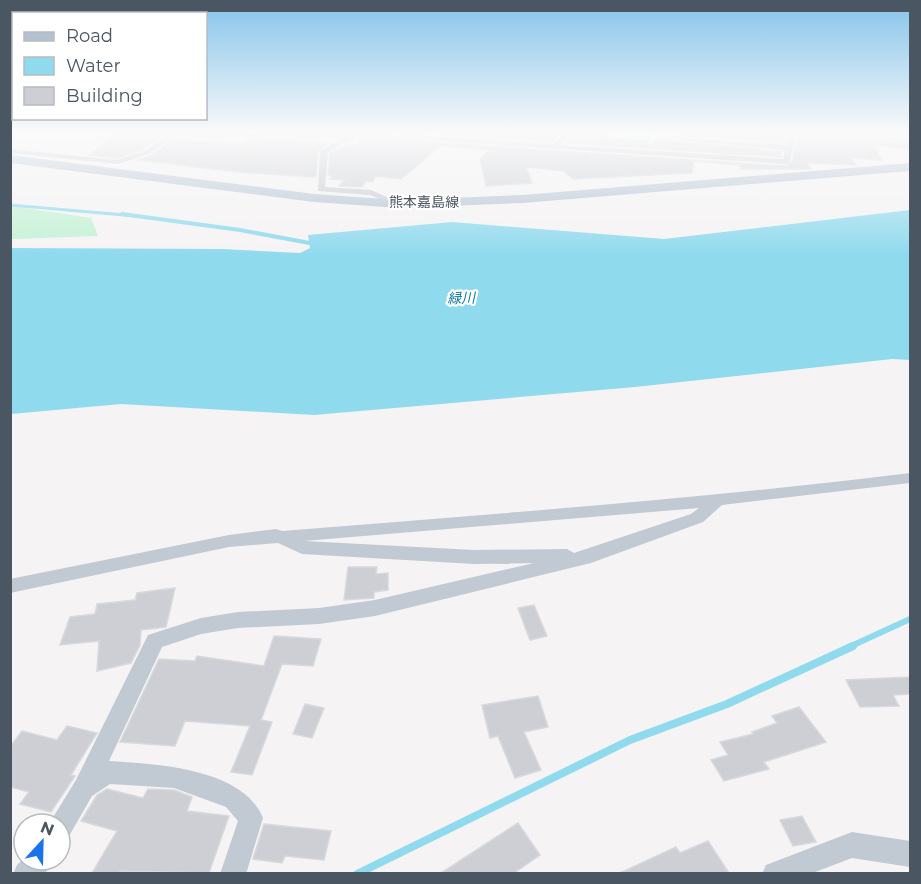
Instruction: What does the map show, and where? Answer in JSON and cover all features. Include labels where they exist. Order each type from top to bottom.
[{"type":"main road","name":"熊本嘉島線","points":[[121,173],[314,198],[399,204],[534,198],[834,173]]},
{"type":"street","points":[[322,173],[321,189],[371,193],[399,204]]},
{"type":"street","points":[[10,586],[229,541],[276,535],[612,510],[794,493],[910,478]]},
{"type":"street","points":[[69,812],[84,788],[155,641],[201,626],[238,620],[319,616],[375,608],[591,556],[697,518],[718,500]]},
{"type":"street","points":[[276,535],[302,548],[474,556],[591,556]]},
{"type":"street","points":[[84,788],[107,772],[174,777],[234,798],[251,818],[236,864]]},
{"type":"street","points":[[775,873],[852,845],[910,854]]},
{"type":"green space","points":[[11,206],[91,218],[98,236],[11,239]]},
{"type":"water","name":"緑川","points":[[910,210],[910,360],[892,359],[635,387],[314,415],[121,404],[11,414],[11,248],[222,249],[300,253],[310,248],[308,235],[452,222],[664,239]]},
{"type":"building","points":[[257,173],[316,173],[316,176]]},
{"type":"building","points":[[408,173],[401,179],[376,176],[372,182],[366,181],[362,187],[339,186],[345,180],[330,179],[333,175],[328,175]]},
{"type":"building","points":[[483,173],[528,173],[532,183],[486,186]]},
{"type":"building","points":[[567,173],[687,173],[573,179]]},
{"type":"building","points":[[348,567],[377,567],[376,574],[388,573],[388,590],[374,592],[374,598],[344,600]]},
{"type":"building","points":[[175,588],[166,627],[141,630],[140,645],[131,663],[97,671],[99,641],[60,645],[70,617],[95,614],[97,604],[135,600],[137,593]]},
{"type":"building","points":[[534,605],[547,636],[530,640],[518,608]]},
{"type":"building","points":[[274,636],[321,639],[313,666],[282,664],[261,720],[272,722],[252,775],[231,772],[250,726],[185,721],[175,746],[120,742],[159,659],[195,661],[197,656],[264,666]]},
{"type":"building","points":[[910,677],[910,694],[893,695],[899,706],[860,707],[846,680]]},
{"type":"building","points":[[538,696],[548,727],[524,732],[541,770],[515,778],[498,736],[490,738],[482,705]]},
{"type":"building","points":[[305,704],[324,708],[312,738],[293,734]]},
{"type":"building","points":[[799,707],[826,742],[764,762],[769,769],[724,781],[711,760],[728,755],[720,742],[753,734],[752,732],[777,723],[772,716]]},
{"type":"building","points":[[67,726],[97,733],[71,775],[75,776],[51,812],[20,804],[29,792],[10,787],[10,747],[22,731],[57,740]]},
{"type":"building","points":[[107,789],[143,798],[148,789],[174,790],[192,797],[187,811],[229,816],[209,873],[120,871],[119,873],[92,873],[117,831],[81,821],[97,795]]},
{"type":"building","points":[[802,816],[816,842],[793,846],[780,820]]},
{"type":"building","points":[[518,823],[540,855],[514,873],[441,873]]},
{"type":"building","points":[[264,824],[331,831],[324,860],[285,856],[282,863],[253,859]]},
{"type":"building","points":[[708,841],[729,873],[620,873],[676,847],[680,853]]},
{"type":"waterway","points":[[10,205],[136,216]]},
{"type":"waterway","points":[[122,214],[240,230],[315,244]]},
{"type":"waterway","points":[[849,647],[910,619]]},
{"type":"waterway","points":[[357,874],[630,740],[727,704],[853,646]]}]
